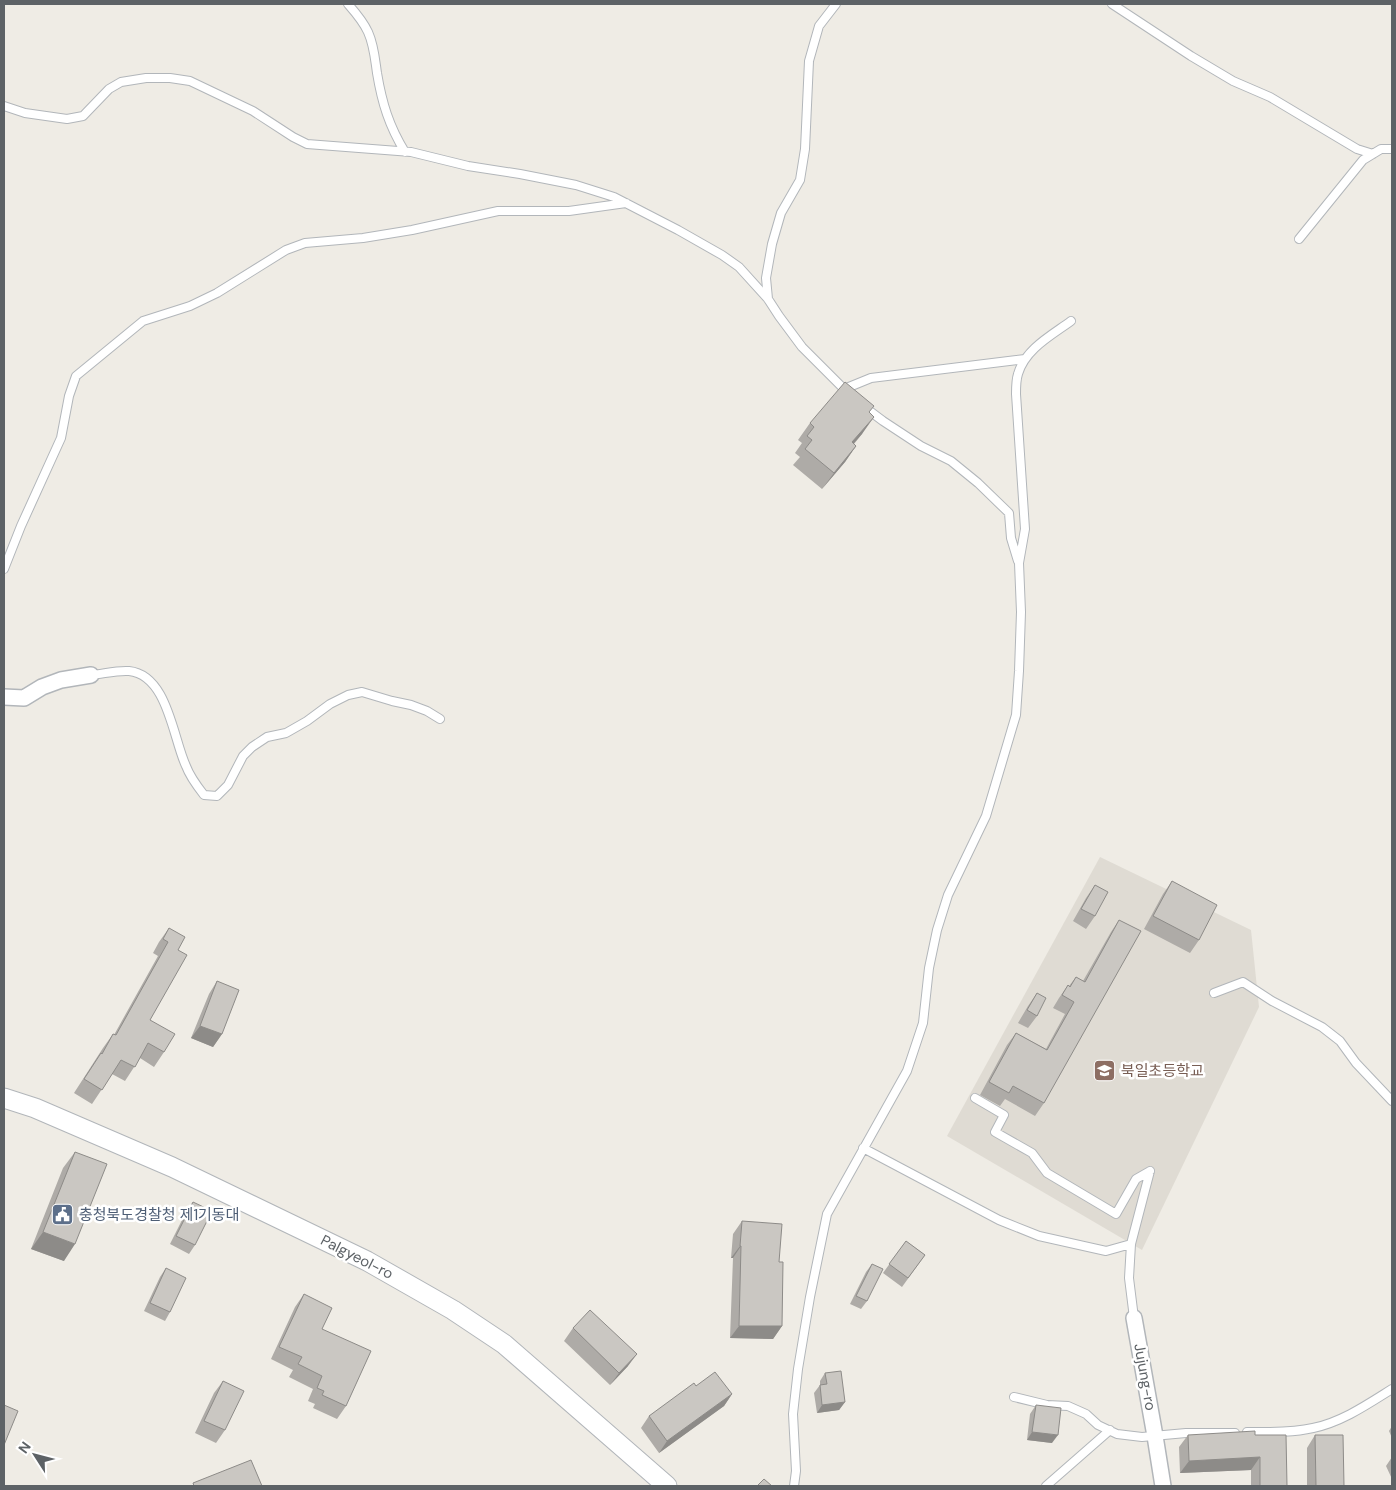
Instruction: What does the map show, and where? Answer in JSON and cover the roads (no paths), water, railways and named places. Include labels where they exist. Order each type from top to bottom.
[{"type":"street","points":[[4,697],[24,698],[42,687],[61,680],[91,675]]},
{"type":"street","name":"Palgyeol-ro","points":[[4,1098],[35,1108],[172,1166],[367,1261],[453,1310],[504,1344],[667,1486]]},
{"type":"street","name":"Jujung-ro","points":[[1134,1318],[1163,1486]]},
{"type":"lane","points":[[348,4],[368,31],[387,117],[394,135],[406,152]]},
{"type":"lane","points":[[768,299],[766,278],[772,244],[781,213],[800,180],[805,149],[809,61],[819,26],[836,4]]},
{"type":"lane","points":[[1112,4],[1190,56],[1233,81],[1270,97],[1356,149],[1373,154]]},
{"type":"lane","points":[[4,106],[25,113],[67,119],[83,116],[109,89],[121,82],[146,78],[170,78],[190,81],[253,111],[307,144],[406,152],[468,166],[576,185],[614,197],[678,230],[739,267],[768,299],[802,346],[844,389],[883,421],[921,446],[950,461],[978,483],[1009,513],[1011,538],[1019,563]]},
{"type":"lane","points":[[1299,239],[1363,160],[1381,149],[1392,149]]},
{"type":"lane","points":[[4,569],[60,438],[69,396],[76,376],[142,321],[190,306],[217,293],[286,250],[306,243],[392,234],[498,211],[569,211],[626,203]]},
{"type":"lane","points":[[794,1486],[796,1471],[793,1414],[796,1387],[827,1214],[908,1072],[923,1023],[929,968],[937,930],[948,895],[986,816],[1016,715],[1021,612],[1019,563],[1025,529],[1016,394],[1018,374],[1025,359],[1037,346],[1071,321]]},
{"type":"lane","points":[[844,389],[870,378],[1025,359]]},
{"type":"lane","points":[[91,675],[130,671],[142,676],[151,683],[160,695],[172,721],[185,765],[194,783],[204,795],[217,796],[228,785],[243,756],[252,747],[268,736],[286,733],[308,721],[330,704],[348,695],[362,692],[411,705],[440,719]]},
{"type":"lane","points":[[1214,993],[1243,982],[1272,1001],[1322,1027],[1340,1041],[1356,1063],[1392,1100]]},
{"type":"lane","points":[[975,1098],[1004,1115],[995,1132],[1032,1152],[1047,1174],[1116,1214],[1136,1179],[1150,1171],[1131,1244],[1129,1278],[1134,1318]]},
{"type":"lane","points":[[864,1148],[999,1220],[1039,1236],[1106,1251],[1131,1244]]},
{"type":"lane","points":[[1014,1397],[1047,1405],[1068,1406],[1086,1414],[1098,1425],[1117,1434],[1142,1437],[1186,1433],[1291,1431],[1313,1428],[1339,1419],[1366,1406],[1392,1389]]},
{"type":"lane","points":[[1046,1486],[1110,1430]]},
{"type":"place","name":"북일초등학교","points":[[1105,1071]]},
{"type":"place","name":"충청북도경찰청 제1기동대","points":[[63,1215]]}]
